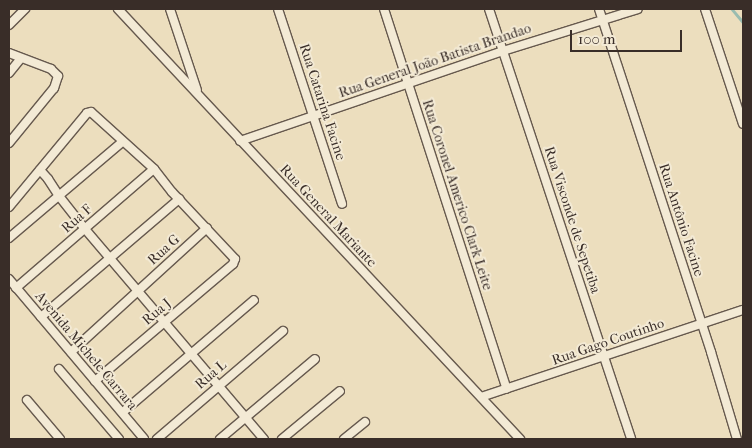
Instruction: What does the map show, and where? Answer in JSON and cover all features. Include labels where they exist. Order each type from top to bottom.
[{"type":"street","points":[[9,25],[25,9]]},
{"type":"street","name":"Rua General Mariante","points":[[118,9],[520,439]]},
{"type":"street","points":[[170,9],[198,93]]},
{"type":"street","name":"Rua Catarina Facine","points":[[278,9],[342,204]]},
{"type":"street","name":"Rua Coronel Americo Clark Leite","points":[[384,9],[507,389]]},
{"type":"street","name":"Rua Visconde de Sepetiba","points":[[489,9],[631,439]]},
{"type":"street","name":"Rua Antônio Facine","points":[[599,9],[738,439]]},
{"type":"street","name":"Rua General João Batista Brandao","points":[[240,141],[602,18],[638,9]]},
{"type":"street","points":[[705,9],[743,124]]},
{"type":"street","points":[[9,53],[55,71],[58,76],[54,88],[9,143]]},
{"type":"street","points":[[9,73],[21,58]]},
{"type":"street","points":[[9,207],[88,112],[93,112],[122,142],[154,169],[207,228]]},
{"type":"street","points":[[9,238],[122,142]]},
{"type":"street","name":"Rua F","points":[[16,288],[154,169]]},
{"type":"street","points":[[40,170],[85,229],[264,439]]},
{"type":"street","points":[[41,317],[179,199]]},
{"type":"street","name":"Rua J","points":[[95,381],[235,262],[207,228]]},
{"type":"street","name":"Rua G","points":[[71,352],[207,228]]},
{"type":"street","name":"Avenida Michele Carrara","points":[[9,279],[142,438]]},
{"type":"street","points":[[122,412],[192,355],[254,300]]},
{"type":"street","name":"Rua Gago Coutinho","points":[[480,398],[743,310]]},
{"type":"street","name":"Rua L","points":[[157,439],[283,330]]},
{"type":"street","points":[[220,439],[314,359]]},
{"type":"street","points":[[59,369],[119,439]]},
{"type":"street","points":[[282,439],[340,391]]},
{"type":"street","points":[[27,400],[60,439]]},
{"type":"street","points":[[344,439],[365,422]]},
{"type":"waterway","points":[[732,9],[743,22]]}]
